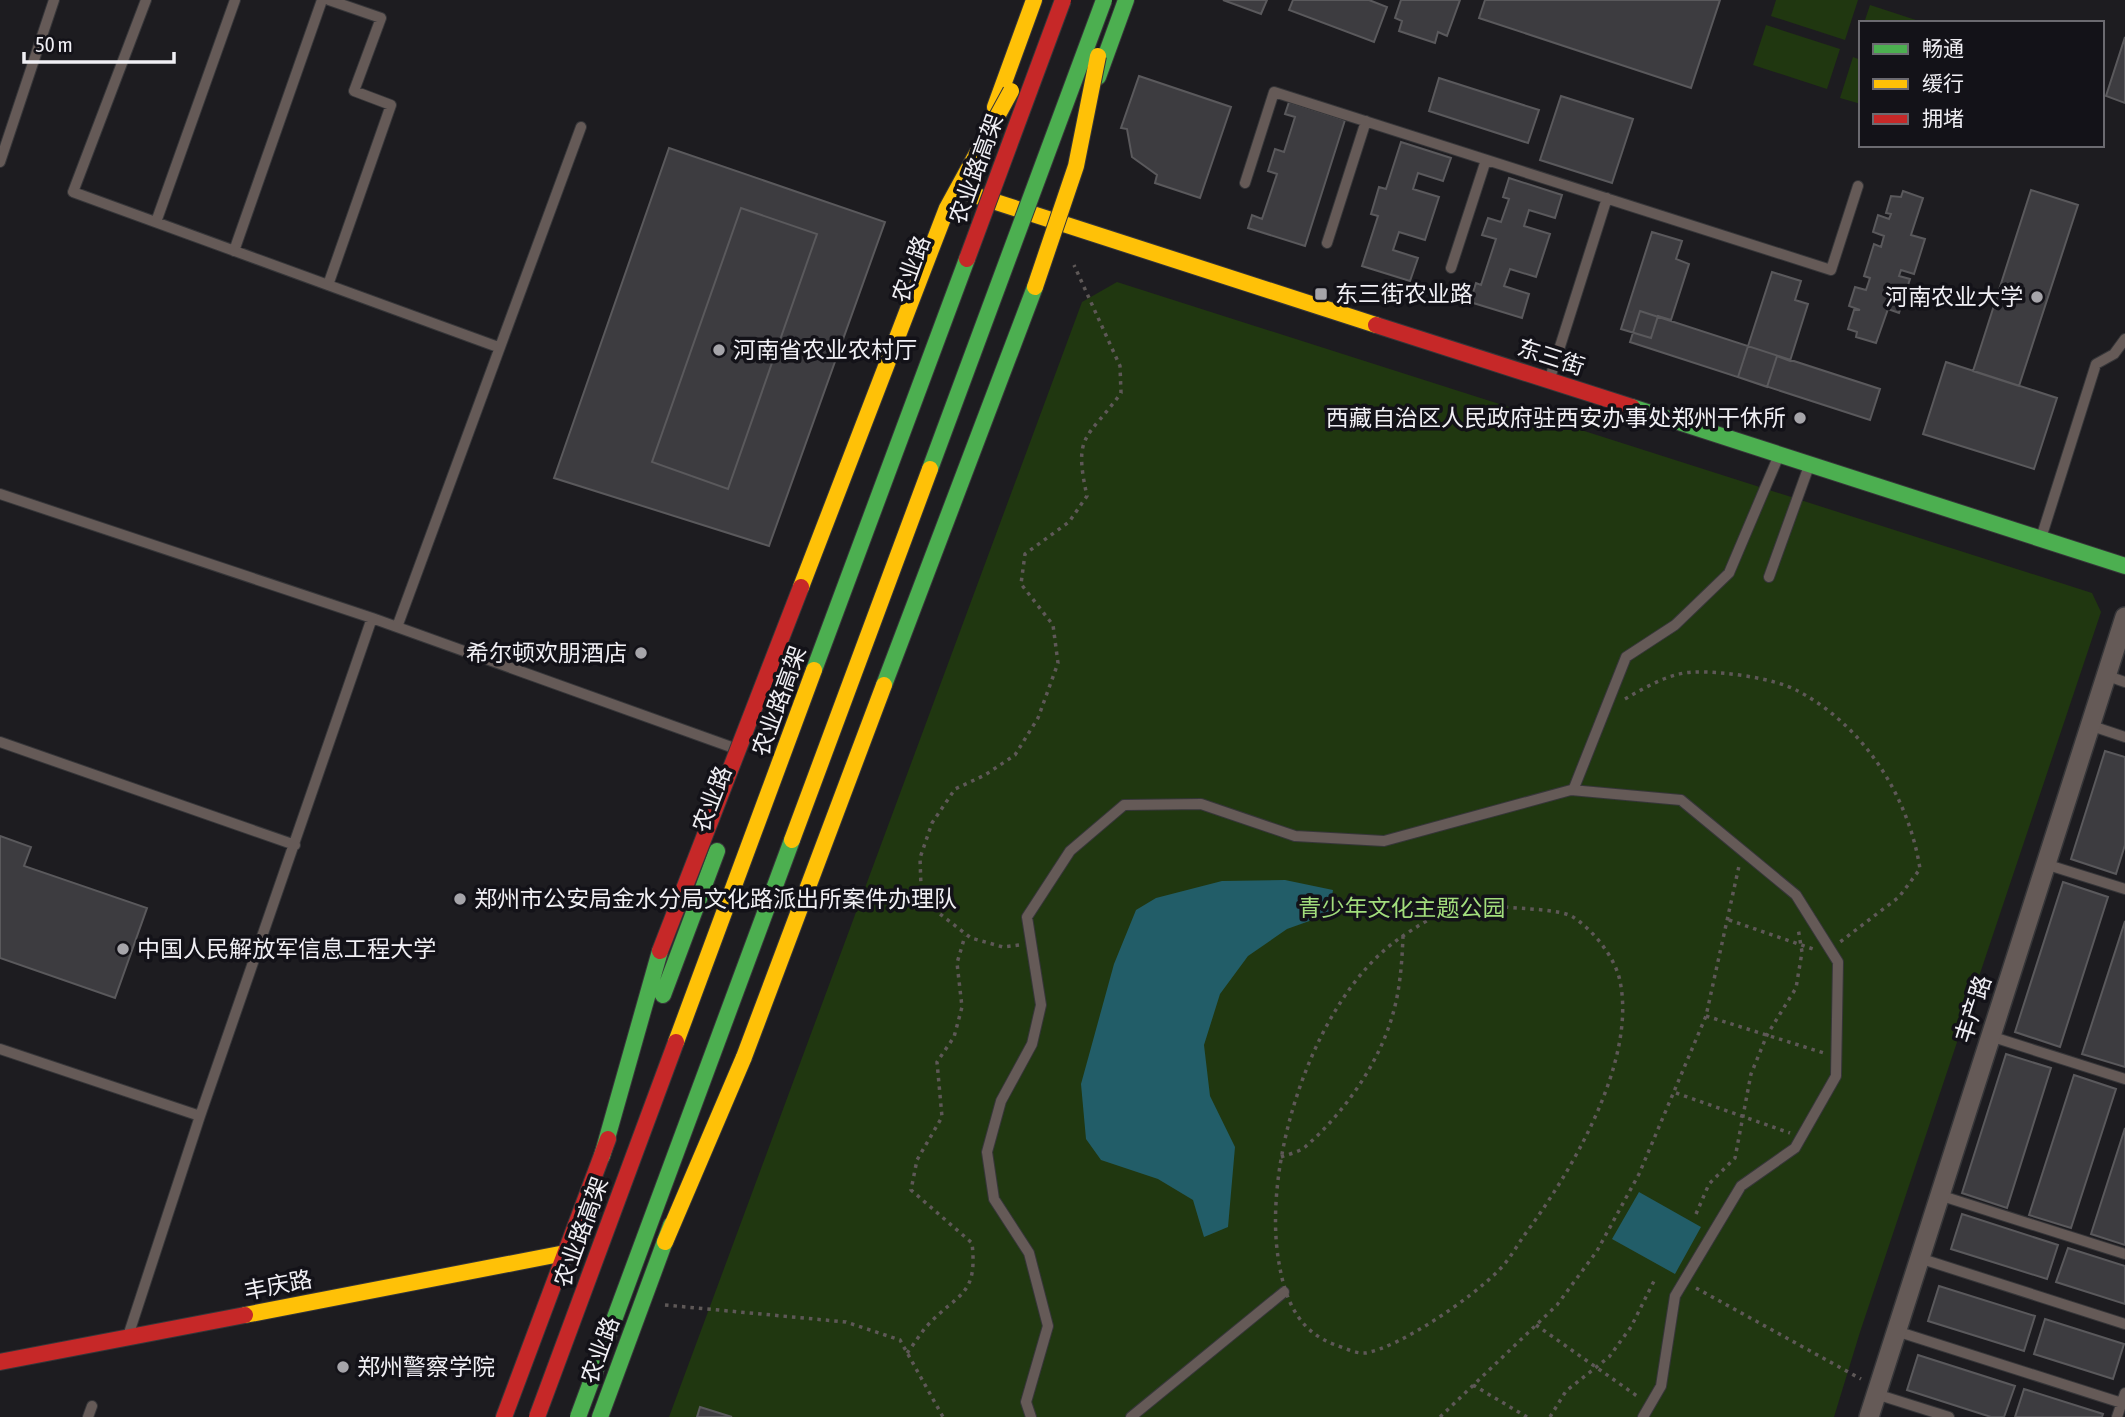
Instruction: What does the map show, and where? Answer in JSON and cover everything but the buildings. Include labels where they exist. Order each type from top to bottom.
[{"type":"main road","name":"农业路","points":[[503,1417],[727,826],[1034,0]]},
{"type":"main road","points":[[665,1242],[744,1057],[1056,231],[1091,112],[1105,0]]},
{"type":"main road","points":[[578,1417],[1105,0]]},
{"type":"main road","name":"农业路","points":[[600,1417],[1126,0]]},
{"type":"main road","points":[[602,1156],[660,951],[947,208],[1061,5]]},
{"type":"main road","name":"农业路高架","points":[[537,1417],[1061,5]]},
{"type":"main road","name":"东三街","points":[[964,191],[2125,566]]},
{"type":"main road","name":"丰庆路","points":[[0,1362],[565,1253]]},
{"type":"street","name":"丰产路","points":[[1869,1417],[2125,617]]},
{"type":"lane","points":[[0,162],[54,0]]},
{"type":"lane","points":[[146,0],[73,192],[498,346]]},
{"type":"lane","points":[[156,222],[235,0]]},
{"type":"lane","points":[[234,251],[321,0]]},
{"type":"lane","points":[[328,285],[391,105],[354,91],[381,18],[329,0]]},
{"type":"lane","points":[[1245,183],[1274,92],[1831,270],[1858,186]]},
{"type":"lane","points":[[1327,243],[1366,121]]},
{"type":"lane","points":[[397,627],[498,346],[581,127]]},
{"type":"lane","points":[[1451,268],[1486,160]]},
{"type":"lane","points":[[1549,380],[1607,198]]},
{"type":"lane","points":[[2041,539],[2096,363],[2113,354],[2125,339]]},
{"type":"lane","points":[[1574,788],[1626,657],[1675,625],[1728,573],[1779,454]]},
{"type":"lane","points":[[1769,577],[1810,464]]},
{"type":"lane","points":[[0,494],[372,618],[753,755]]},
{"type":"lane","points":[[128,1336],[200,1116],[372,618]]},
{"type":"lane","points":[[2105,675],[2125,682]]},
{"type":"lane","points":[[2089,725],[2125,737]]},
{"type":"lane","points":[[0,742],[295,845]]},
{"type":"lane","points":[[1031,1417],[1026,1402],[1048,1326],[1029,1253],[995,1199],[987,1152],[1001,1101],[1032,1045],[1041,1005],[1027,917],[1069,851],[1124,805],[1201,804],[1295,836],[1384,841],[1571,790],[1681,800],[1796,895],[1838,962],[1836,1076],[1795,1148],[1741,1186],[1675,1296],[1661,1386],[1643,1417]]},
{"type":"lane","points":[[2045,864],[2125,890]]},
{"type":"lane","points":[[1990,1036],[2125,1079]]},
{"type":"lane","points":[[0,1049],[200,1116]]},
{"type":"lane","points":[[1939,1195],[2125,1254]]},
{"type":"lane","points":[[1919,1258],[2125,1324]]},
{"type":"lane","points":[[1131,1417],[1284,1292]]},
{"type":"lane","points":[[1896,1331],[2124,1400],[2117,1417]]},
{"type":"lane","points":[[1877,1391],[1949,1417]]},
{"type":"lane","points":[[88,1417],[92,1406]]},
{"type":"path","points":[[1031,942],[1003,947],[965,936],[940,914],[921,887],[920,858],[932,822],[955,789],[985,775],[1015,755],[1038,718],[1058,663],[1053,625],[1021,584],[1025,554],[1069,522],[1087,496],[1081,467],[1083,439],[1121,393],[1120,366],[1075,272],[1073,260]]},
{"type":"path","points":[[1605,710],[1652,683],[1693,672],[1751,677],[1798,690],[1841,723],[1877,760],[1905,811],[1920,869],[1899,897],[1831,951],[1801,945],[1729,920]]},
{"type":"path","points":[[1440,1417],[1557,1305],[1597,1251],[1639,1174],[1676,1093],[1706,1016],[1729,920],[1742,850]]},
{"type":"path","points":[[1505,907],[1570,915],[1598,940],[1620,979],[1622,1035],[1598,1109],[1559,1188],[1498,1272],[1413,1335],[1363,1354],[1328,1342],[1301,1324],[1284,1292],[1275,1243],[1281,1157],[1283,1142],[1304,1079],[1324,1032],[1359,976],[1403,936],[1448,911],[1505,907]]},
{"type":"path","points":[[1696,1214],[1709,1184],[1735,1158],[1751,1074],[1767,1035],[1796,988],[1801,945],[1798,924]]},
{"type":"path","points":[[908,1353],[928,1325],[963,1296],[975,1269],[971,1243],[911,1190],[917,1160],[942,1117],[937,1062],[954,1037],[962,1007],[957,963],[965,936]]},
{"type":"path","points":[[1281,1157],[1304,1149],[1340,1109],[1370,1068],[1392,1017],[1401,972],[1403,936]]},
{"type":"path","points":[[1706,1016],[1836,1057]]},
{"type":"path","points":[[1676,1093],[1801,1137]]},
{"type":"path","points":[[1550,1417],[1566,1391],[1609,1357],[1631,1327],[1655,1279]]},
{"type":"path","points":[[1684,1281],[1877,1391]]},
{"type":"path","points":[[642,1303],[846,1322],[900,1340],[943,1417]]},
{"type":"path","points":[[1536,1325],[1650,1405]]},
{"type":"path","points":[[1473,1385],[1527,1417]]},
{"type":"green space","points":[[1776,0],[1858,0],[1845,40],[1771,16]]},
{"type":"green space","points":[[1870,5],[1919,21],[1865,21]]},
{"type":"green space","points":[[1766,25],[1840,49],[1827,89],[1753,65]]},
{"type":"green space","points":[[1853,57],[1859,59],[1859,103],[1840,98]]},
{"type":"green space","name":"青少年文化主题公园","points":[[1117,282],[2092,593],[2101,612],[1834,1417],[669,1417],[1082,302]]},
{"type":"water","points":[[1285,880],[1333,890],[1329,914],[1287,929],[1248,956],[1220,994],[1204,1045],[1210,1096],[1235,1147],[1228,1227],[1204,1237],[1193,1200],[1158,1179],[1101,1160],[1086,1139],[1081,1084],[1114,964],[1136,910],[1156,898],[1222,881]]},
{"type":"water","points":[[1639,1192],[1701,1227],[1675,1274],[1612,1239]]},
{"type":"traffic: fast","points":[[930,469],[1104,0]]},
{"type":"traffic: fast","points":[[1098,77],[1126,0]]},
{"type":"traffic: fast","points":[[814,670],[967,259]]},
{"type":"traffic: fast","points":[[884,685],[1035,287]]},
{"type":"traffic: fast","points":[[1632,407],[2125,566]]},
{"type":"traffic: fast","points":[[578,1417],[792,840]]},
{"type":"traffic: fast","points":[[663,995],[717,851]]},
{"type":"traffic: fast","points":[[602,1156],[660,951]]},
{"type":"traffic: fast","points":[[600,1417],[671,1225]]},
{"type":"traffic: slow","points":[[995,107],[1034,0]]},
{"type":"traffic: slow","points":[[1035,287],[1076,166],[1098,56]]},
{"type":"traffic: slow","points":[[801,587],[947,208],[1011,91]]},
{"type":"traffic: slow","points":[[971,194],[1376,325]]},
{"type":"traffic: slow","points":[[792,840],[930,469]]},
{"type":"traffic: slow","points":[[676,1042],[814,670]]},
{"type":"traffic: slow","points":[[744,1057],[884,685]]},
{"type":"traffic: slow","points":[[665,1242],[744,1057]]},
{"type":"traffic: slow","points":[[245,1315],[565,1253]]},
{"type":"traffic: jam","points":[[967,259],[1063,0]]},
{"type":"traffic: jam","points":[[1376,325],[1632,407]]},
{"type":"traffic: jam","points":[[660,951],[801,587]]},
{"type":"traffic: jam","points":[[537,1417],[676,1042]]},
{"type":"traffic: jam","points":[[504,1417],[608,1139]]},
{"type":"traffic: jam","points":[[0,1362],[245,1315]]},
{"type":"place","name":"东三街农业路","points":[[1321,294]]},
{"type":"place","name":"河南农业大学","points":[[2037,297]]},
{"type":"place","name":"河南省农业农村厅","points":[[719,350]]},
{"type":"place","name":"西藏自治区人民政府驻西安办事处郑州干休所","points":[[1800,418]]},
{"type":"place","name":"希尔顿欢朋酒店","points":[[641,653]]},
{"type":"place","name":"郑州市公安局金水分局文化路派出所案件办理队","points":[[460,899]]},
{"type":"place","name":"中国人民解放军信息工程大学","points":[[123,949]]},
{"type":"place","name":"郑州警察学院","points":[[343,1367]]}]
